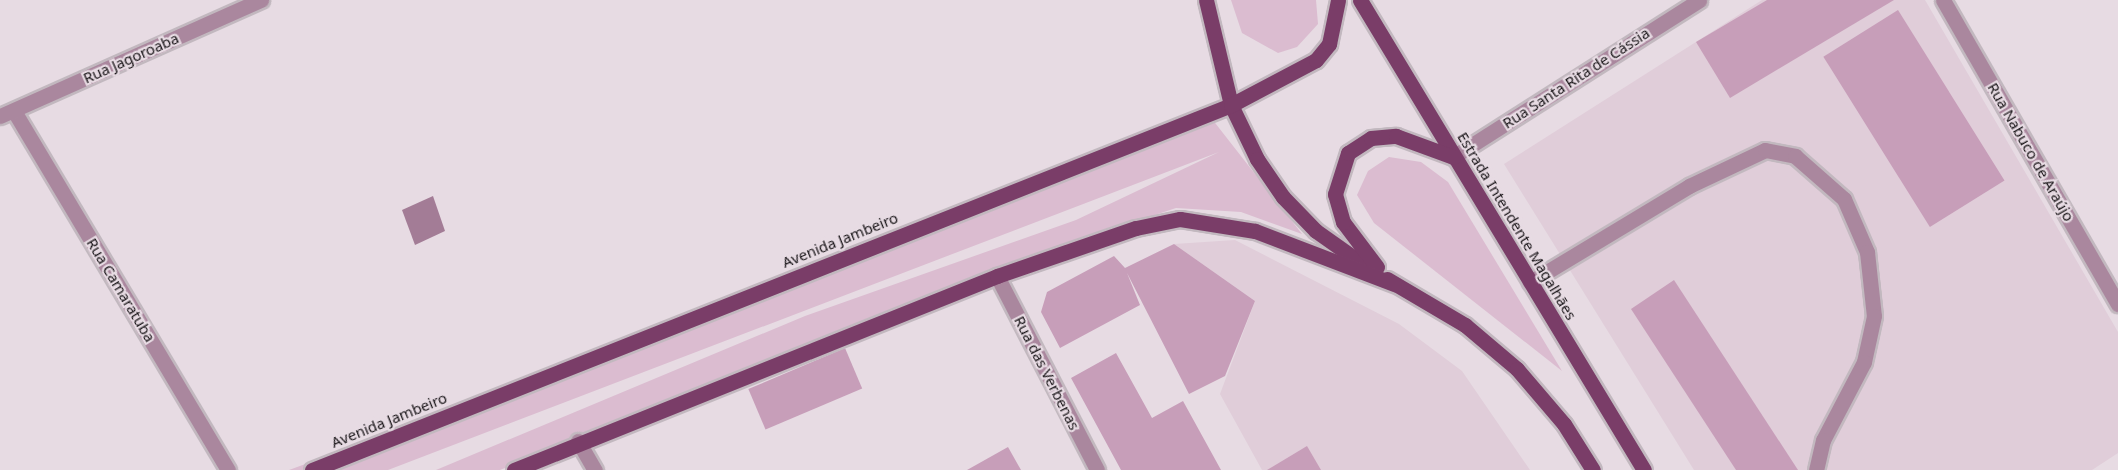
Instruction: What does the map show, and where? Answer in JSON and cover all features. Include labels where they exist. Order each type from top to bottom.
[{"type":"main road","points":[[1206,0],[1231,105],[1283,197],[1316,231],[1394,284],[1465,325],[1517,369],[1564,424],[1593,470]]},
{"type":"main road","name":"Avenida Jambeiro","points":[[312,470],[1231,105],[1316,60],[1329,44],[1338,0]]},
{"type":"main road","name":"Estrada Intendente Magalhães","points":[[1360,0],[1644,470]]},
{"type":"main road","points":[[1394,284],[1343,222],[1335,194],[1338,170],[1348,153],[1371,138],[1396,136],[1453,157]]},
{"type":"main road","points":[[514,470],[578,441],[997,276],[1136,228],[1180,219],[1255,231],[1394,284]]},
{"type":"street","name":"Rua Jagoroaba","points":[[7,114],[261,0]]},
{"type":"street","name":"Rua Santa Rita de Cássia","points":[[1453,157],[1699,0]]},
{"type":"street","name":"Rua Nabuco de Araújo","points":[[1943,0],[2118,304]]},
{"type":"street","name":"Rua Camaratuba","points":[[7,114],[228,470]]},
{"type":"street","points":[[1530,282],[1689,186],[1765,150],[1795,156],[1844,199],[1867,252],[1874,316],[1864,362],[1823,440],[1816,470]]},
{"type":"street","name":"Rua das Verbenas","points":[[997,276],[1097,470]]},
{"type":"street","points":[[578,441],[595,470]]},
{"type":"shaded area","points":[[1231,0],[1316,0],[1318,24],[1297,47],[1278,53],[1242,33]]},
{"type":"shaded area","points":[[1762,0],[1925,0],[2118,332],[2118,453],[2092,470],[1694,470],[1504,164]]},
{"type":"shaded area","points":[[1212,119],[1302,234],[1241,212],[1176,208],[992,269],[500,470],[436,470],[805,316],[1076,220],[1219,152],[388,470],[289,470],[757,298]]},
{"type":"shaded area","points":[[1389,157],[1421,162],[1448,182],[1562,371],[1374,223],[1357,195],[1368,171]]},
{"type":"shaded area","points":[[433,196],[445,231],[415,245],[402,210]]},
{"type":"shaded area","points":[[1235,240],[1399,324],[1462,371],[1530,470],[1262,470],[1220,394],[1255,301],[1174,244]]},
{"type":"building","points":[[1767,0],[1894,0],[1730,98],[1696,42]]},
{"type":"building","points":[[1898,10],[2005,180],[1930,227],[1823,57]]},
{"type":"building","points":[[1174,244],[1255,301],[1225,376],[1189,394],[1127,273],[1140,305],[1060,348],[1041,312],[1047,292],[1114,256],[1125,268]]},
{"type":"building","points":[[1674,280],[1798,470],[1736,470],[1631,309]]},
{"type":"building","points":[[845,348],[862,389],[766,430],[748,389]]},
{"type":"building","points":[[1116,353],[1152,418],[1183,401],[1221,470],[1121,470],[1071,378]]},
{"type":"building","points":[[1307,446],[1321,470],[1267,470]]},
{"type":"building","points":[[1008,447],[1021,470],[967,470]]}]
